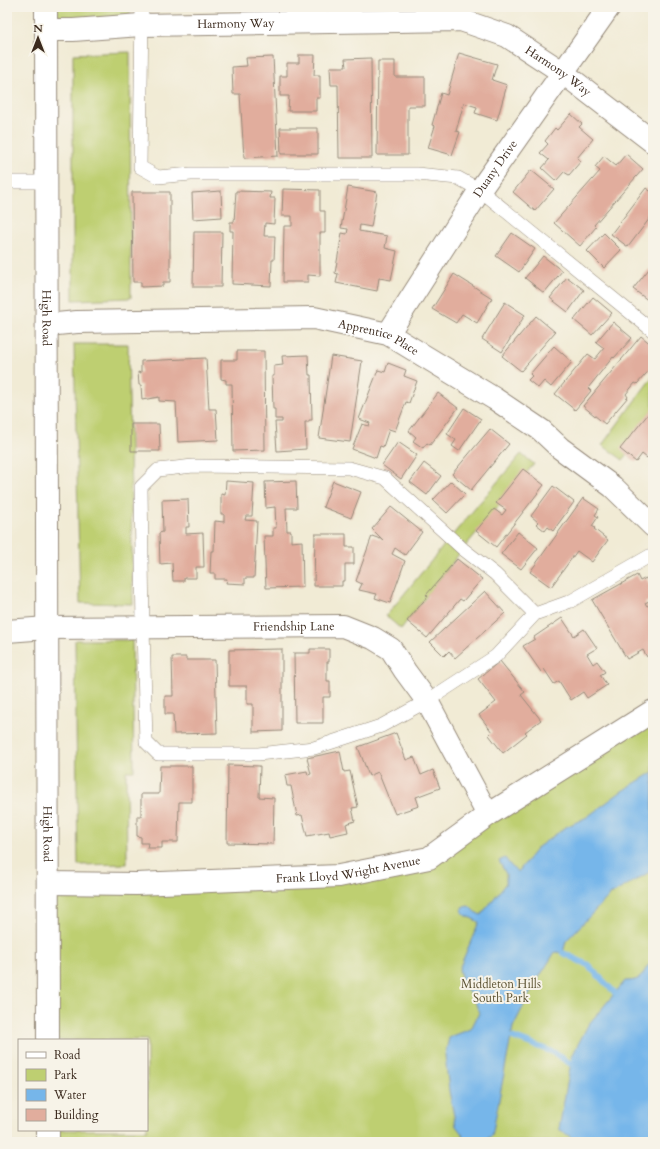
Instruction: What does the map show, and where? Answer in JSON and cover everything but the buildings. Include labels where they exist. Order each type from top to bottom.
[{"type":"street","name":"High Road","points":[[46,7],[48,1039]]},
{"type":"street","name":"Duany Drive","points":[[388,334],[480,190],[609,7]]},
{"type":"street","name":"Harmony Way","points":[[46,30],[73,30],[142,16],[461,20],[508,36],[562,72],[653,142]]},
{"type":"street","name":"Apprentice Place","points":[[47,325],[77,322],[314,318],[388,334],[495,399],[541,430],[560,448],[613,487],[653,526]]},
{"type":"street","name":"Friendship Lane","points":[[47,628],[343,626],[373,638],[391,649],[427,701],[488,815]]},
{"type":"street","points":[[8,631],[47,628]]},
{"type":"street","name":"Frank Lloyd Wright Avenue","points":[[48,883],[136,884],[339,876],[429,858],[488,815],[653,711]]},
{"type":"street","points":[[48,1131],[48,1142]]},
{"type":"lane","points":[[142,16],[140,167],[158,177],[191,174],[417,174],[458,178],[480,190],[653,331]]},
{"type":"lane","points":[[7,182],[46,182]]},
{"type":"lane","points":[[535,614],[495,574],[463,549],[385,478],[349,468],[193,466],[158,470],[141,487],[146,742],[158,754],[258,754],[314,748],[381,726],[427,701],[496,656],[535,614],[571,602],[653,554]]},
{"type":"green space","points":[[46,7],[130,7],[130,26],[46,30]]},
{"type":"green space","points":[[130,52],[131,298],[73,300],[73,54]]},
{"type":"green space","points":[[74,344],[128,344],[133,604],[80,603]]},
{"type":"green space","points":[[653,376],[653,421],[623,460],[602,445]]},
{"type":"green space","points":[[521,454],[534,464],[463,549],[401,629],[386,616]]},
{"type":"green space","points":[[75,640],[132,640],[134,771],[126,771],[127,864],[78,865]]},
{"type":"green space","name":"Middleton Hills South Park","points":[[653,711],[653,1142],[48,1142],[48,1131],[148,1131],[148,1039],[48,1039],[48,883],[136,884],[429,858]]},
{"type":"water","points":[[653,772],[653,870],[610,895],[566,941],[563,953],[555,952],[533,987],[513,1027],[492,1136],[480,1142],[464,1142],[462,1134],[456,1126],[449,1091],[445,1055],[449,1038],[471,1029],[479,1013],[475,1001],[463,984],[459,969],[479,922],[463,914],[462,907],[469,906],[481,915],[506,883],[506,874],[499,861],[505,858],[518,872],[538,847],[566,827],[587,817],[622,791]]},
{"type":"water","points":[[653,961],[653,1142],[567,1142],[572,1138],[559,1129],[572,1056],[588,1025],[625,981],[632,981],[641,977],[649,964]]},
{"type":"waterway","points":[[563,953],[588,965],[615,993]]},
{"type":"waterway","points":[[512,1037],[553,1052],[571,1064]]}]
